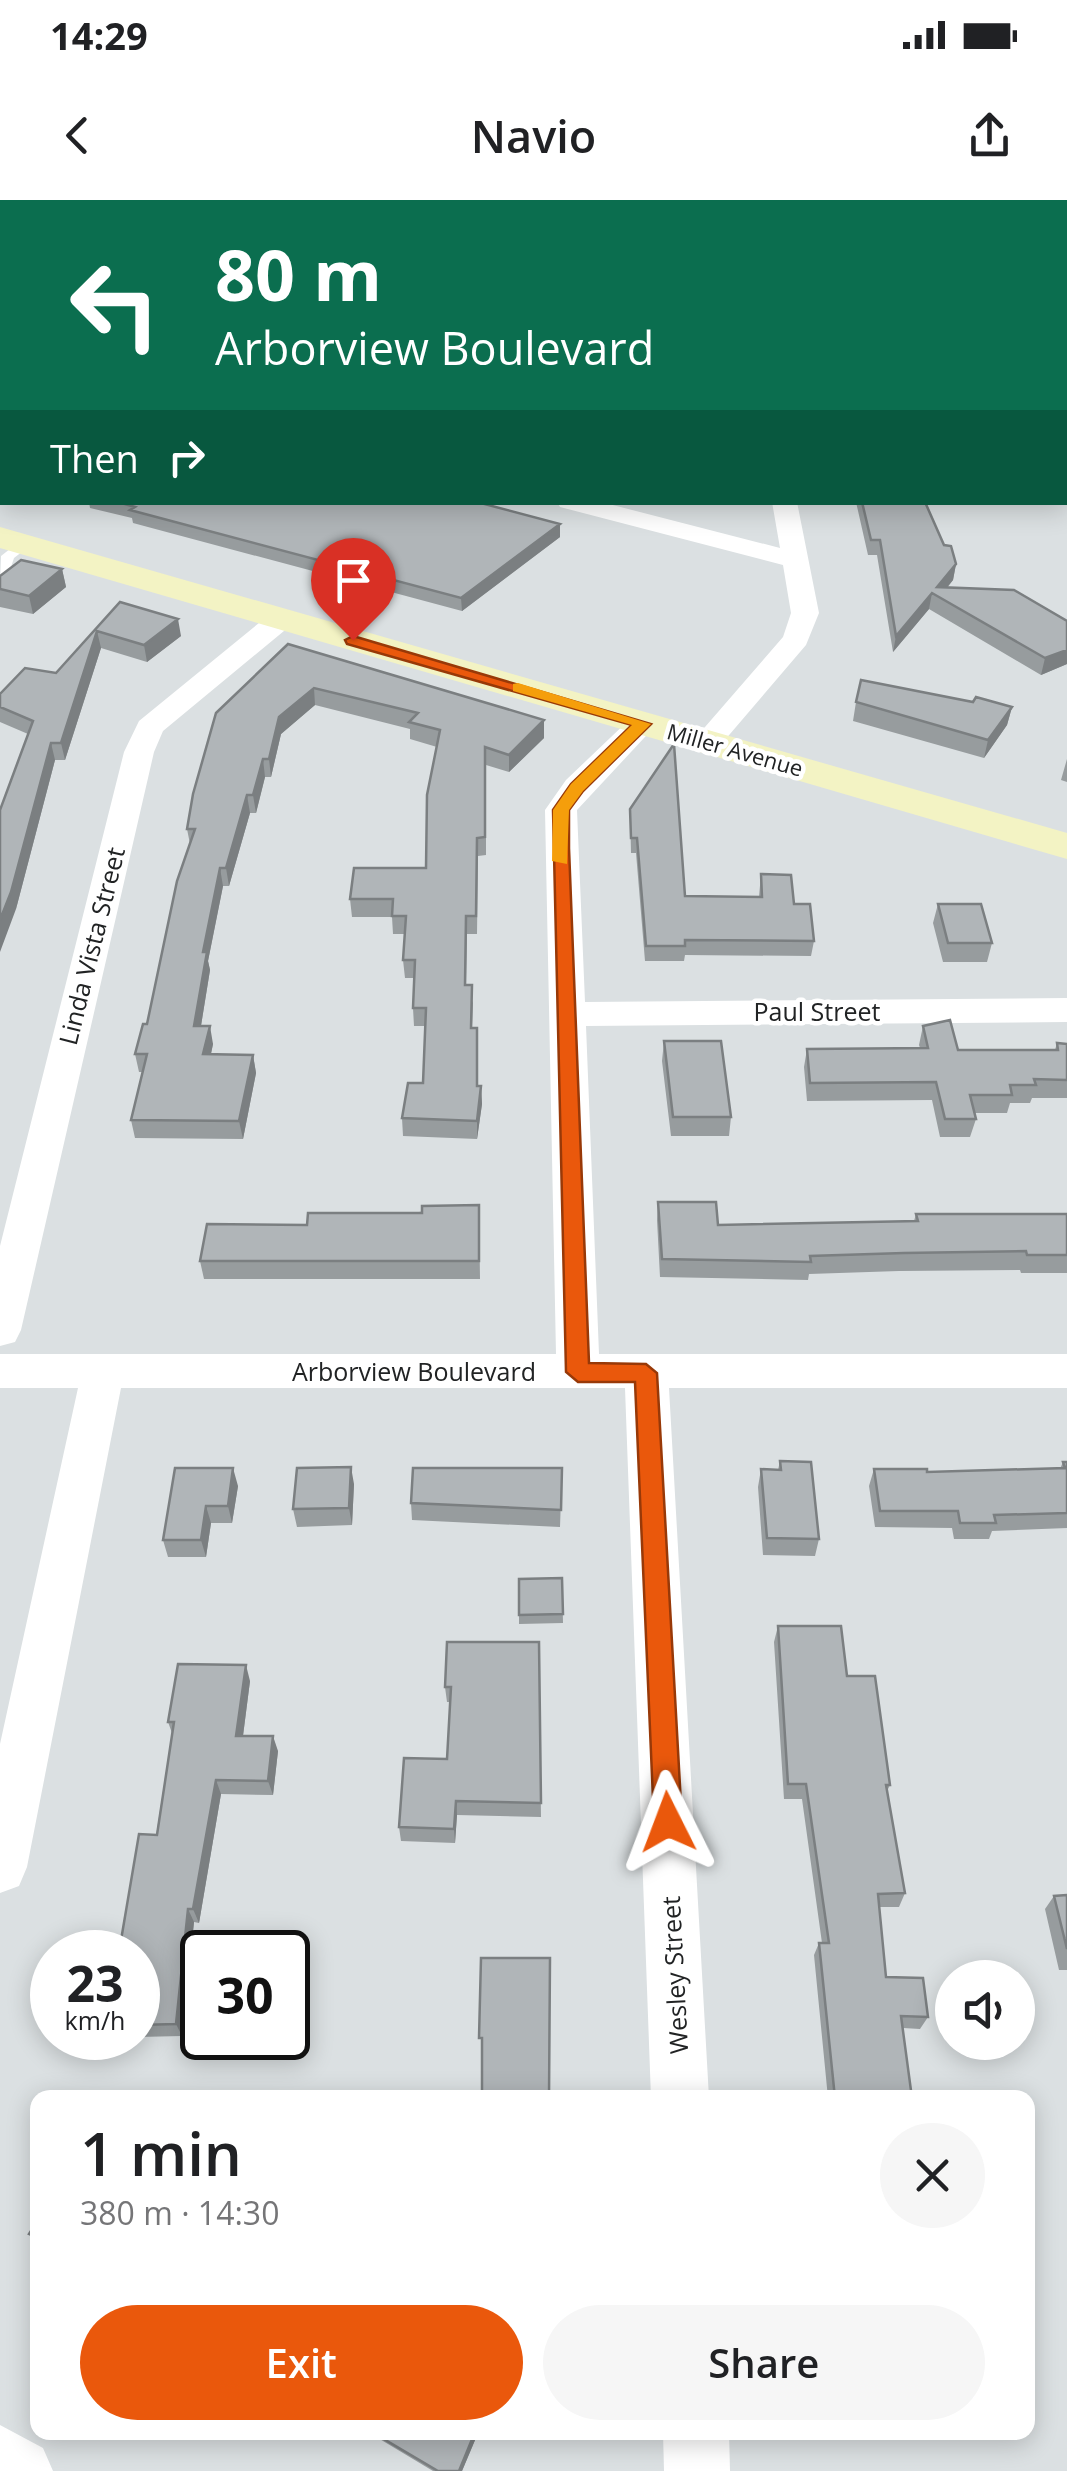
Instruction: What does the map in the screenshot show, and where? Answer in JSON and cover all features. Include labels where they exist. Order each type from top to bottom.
[{"type":"main road","name":"Miller Avenue","points":[[12,540],[1067,846]]},
{"type":"street","points":[[581,505],[796,560]]},
{"type":"street","points":[[707,742],[796,638],[806,613],[785,505]]},
{"type":"street","name":"Linda Vista Street","points":[[0,1330],[139,752],[150,727],[280,620]]},
{"type":"street","points":[[578,1372],[561,810],[577,787],[643,724]]},
{"type":"street","name":"Paul Street","points":[[566,1014],[1067,1010]]},
{"type":"street","name":"Arborview Boulevard","points":[[0,1371],[1067,1372]]},
{"type":"street","points":[[0,1867],[103,1372]]},
{"type":"street","name":"Wesley Street","points":[[646,1373],[680,2090]]},
{"type":"street","points":[[696,2440],[698,2471]]},
{"type":"street","points":[[0,2458],[20,2471]]},
{"type":"lane","points":[[0,578],[12,540]]},
{"type":"building","points":[[128,505],[488,505],[560,524],[461,598],[130,510],[135,507]]},
{"type":"building","points":[[863,505],[926,505],[944,545],[951,546],[956,564],[937,587],[1014,590],[1067,621],[1067,650],[1045,658],[932,593],[896,636],[880,540],[871,540]]},
{"type":"building","points":[[21,560],[62,569],[29,596],[0,589],[0,576]]},
{"type":"building","points":[[120,602],[178,619],[144,645],[97,631],[61,743],[51,743],[0,920],[0,810],[33,721],[0,707],[0,694],[25,668],[56,673]]},
{"type":"building","points":[[288,644],[544,720],[509,755],[485,747],[485,837],[477,838],[476,916],[466,916],[465,985],[472,985],[471,1028],[477,1028],[477,1086],[481,1086],[477,1121],[402,1118],[408,1083],[423,1083],[426,1008],[413,1008],[415,960],[403,960],[406,916],[392,916],[393,899],[350,899],[354,868],[426,868],[427,795],[440,730],[409,722],[418,713],[314,688],[279,717],[269,759],[263,759],[253,795],[247,795],[226,868],[220,868],[203,952],[207,952],[194,1026],[210,1026],[203,1054],[253,1055],[239,1121],[131,1120],[147,1054],[135,1054],[143,1024],[147,1024],[177,881],[195,829],[187,829],[193,794],[216,713]]},
{"type":"building","points":[[861,680],[973,702],[976,697],[1012,707],[988,740],[856,702]]},
{"type":"building","points":[[674,744],[685,896],[762,897],[761,874],[791,875],[794,904],[810,904],[814,941],[685,940],[685,946],[646,946],[637,838],[631,838],[630,809]]},
{"type":"building","points":[[938,904],[981,904],[992,943],[948,943]]},
{"type":"building","points":[[950,1020],[958,1050],[1058,1050],[1057,1043],[1067,1044],[1067,1080],[1034,1079],[1036,1085],[1010,1085],[1012,1095],[970,1095],[976,1119],[945,1119],[936,1082],[810,1083],[807,1049],[928,1048],[923,1026]]},
{"type":"building","points":[[664,1041],[721,1041],[731,1117],[673,1117]]},
{"type":"building","points":[[658,1202],[716,1202],[718,1225],[918,1221],[916,1214],[1067,1214],[1067,1255],[1027,1255],[1026,1251],[904,1253],[810,1256],[811,1262],[662,1259]]},
{"type":"building","points":[[479,1205],[479,1261],[200,1261],[207,1224],[307,1225],[308,1213],[422,1213],[422,1206]]},
{"type":"building","points":[[780,1461],[811,1462],[819,1539],[767,1538],[761,1469],[781,1470]]},
{"type":"building","points":[[1063,1462],[1067,1462],[1067,1513],[994,1515],[996,1523],[960,1523],[958,1511],[880,1511],[874,1469],[927,1472],[1065,1468]]},
{"type":"building","points":[[351,1467],[349,1508],[293,1509],[297,1468]]},
{"type":"building","points":[[175,1468],[233,1468],[228,1506],[206,1506],[201,1540],[163,1540]]},
{"type":"building","points":[[413,1468],[562,1468],[561,1510],[411,1503]]},
{"type":"building","points":[[562,1578],[563,1614],[519,1615],[519,1579]]},
{"type":"building","points":[[778,1626],[841,1626],[847,1676],[875,1676],[890,1785],[886,1785],[905,1893],[878,1894],[886,1977],[923,1978],[928,2017],[901,2016],[911,2090],[834,2090],[819,1943],[829,1943],[806,1784],[788,1784]]},
{"type":"building","points":[[447,1642],[539,1642],[541,1803],[456,1801],[454,1829],[399,1827],[404,1758],[447,1759],[451,1687],[445,1687]]},
{"type":"building","points":[[178,1664],[246,1665],[236,1736],[273,1736],[268,1781],[216,1780],[193,1909],[188,1909],[186,1930],[180,1930],[176,2024],[160,2024],[160,1930],[123,1930],[139,1834],[157,1835],[174,1722],[168,1722]]},
{"type":"building","points":[[1067,1895],[1067,1949],[1054,1896]]},
{"type":"building","points":[[481,1958],[550,1958],[549,2090],[482,2090]]},
{"type":"building","points":[[386,2440],[472,2440],[459,2471],[438,2471]]},
{"type":"slow traffic","points":[[518,688],[643,724],[577,787],[561,810],[561,861]]},
{"type":"route","points":[[353,640],[643,724],[577,787],[561,810],[560,848],[578,1372],[646,1373],[668,1822]]}]
